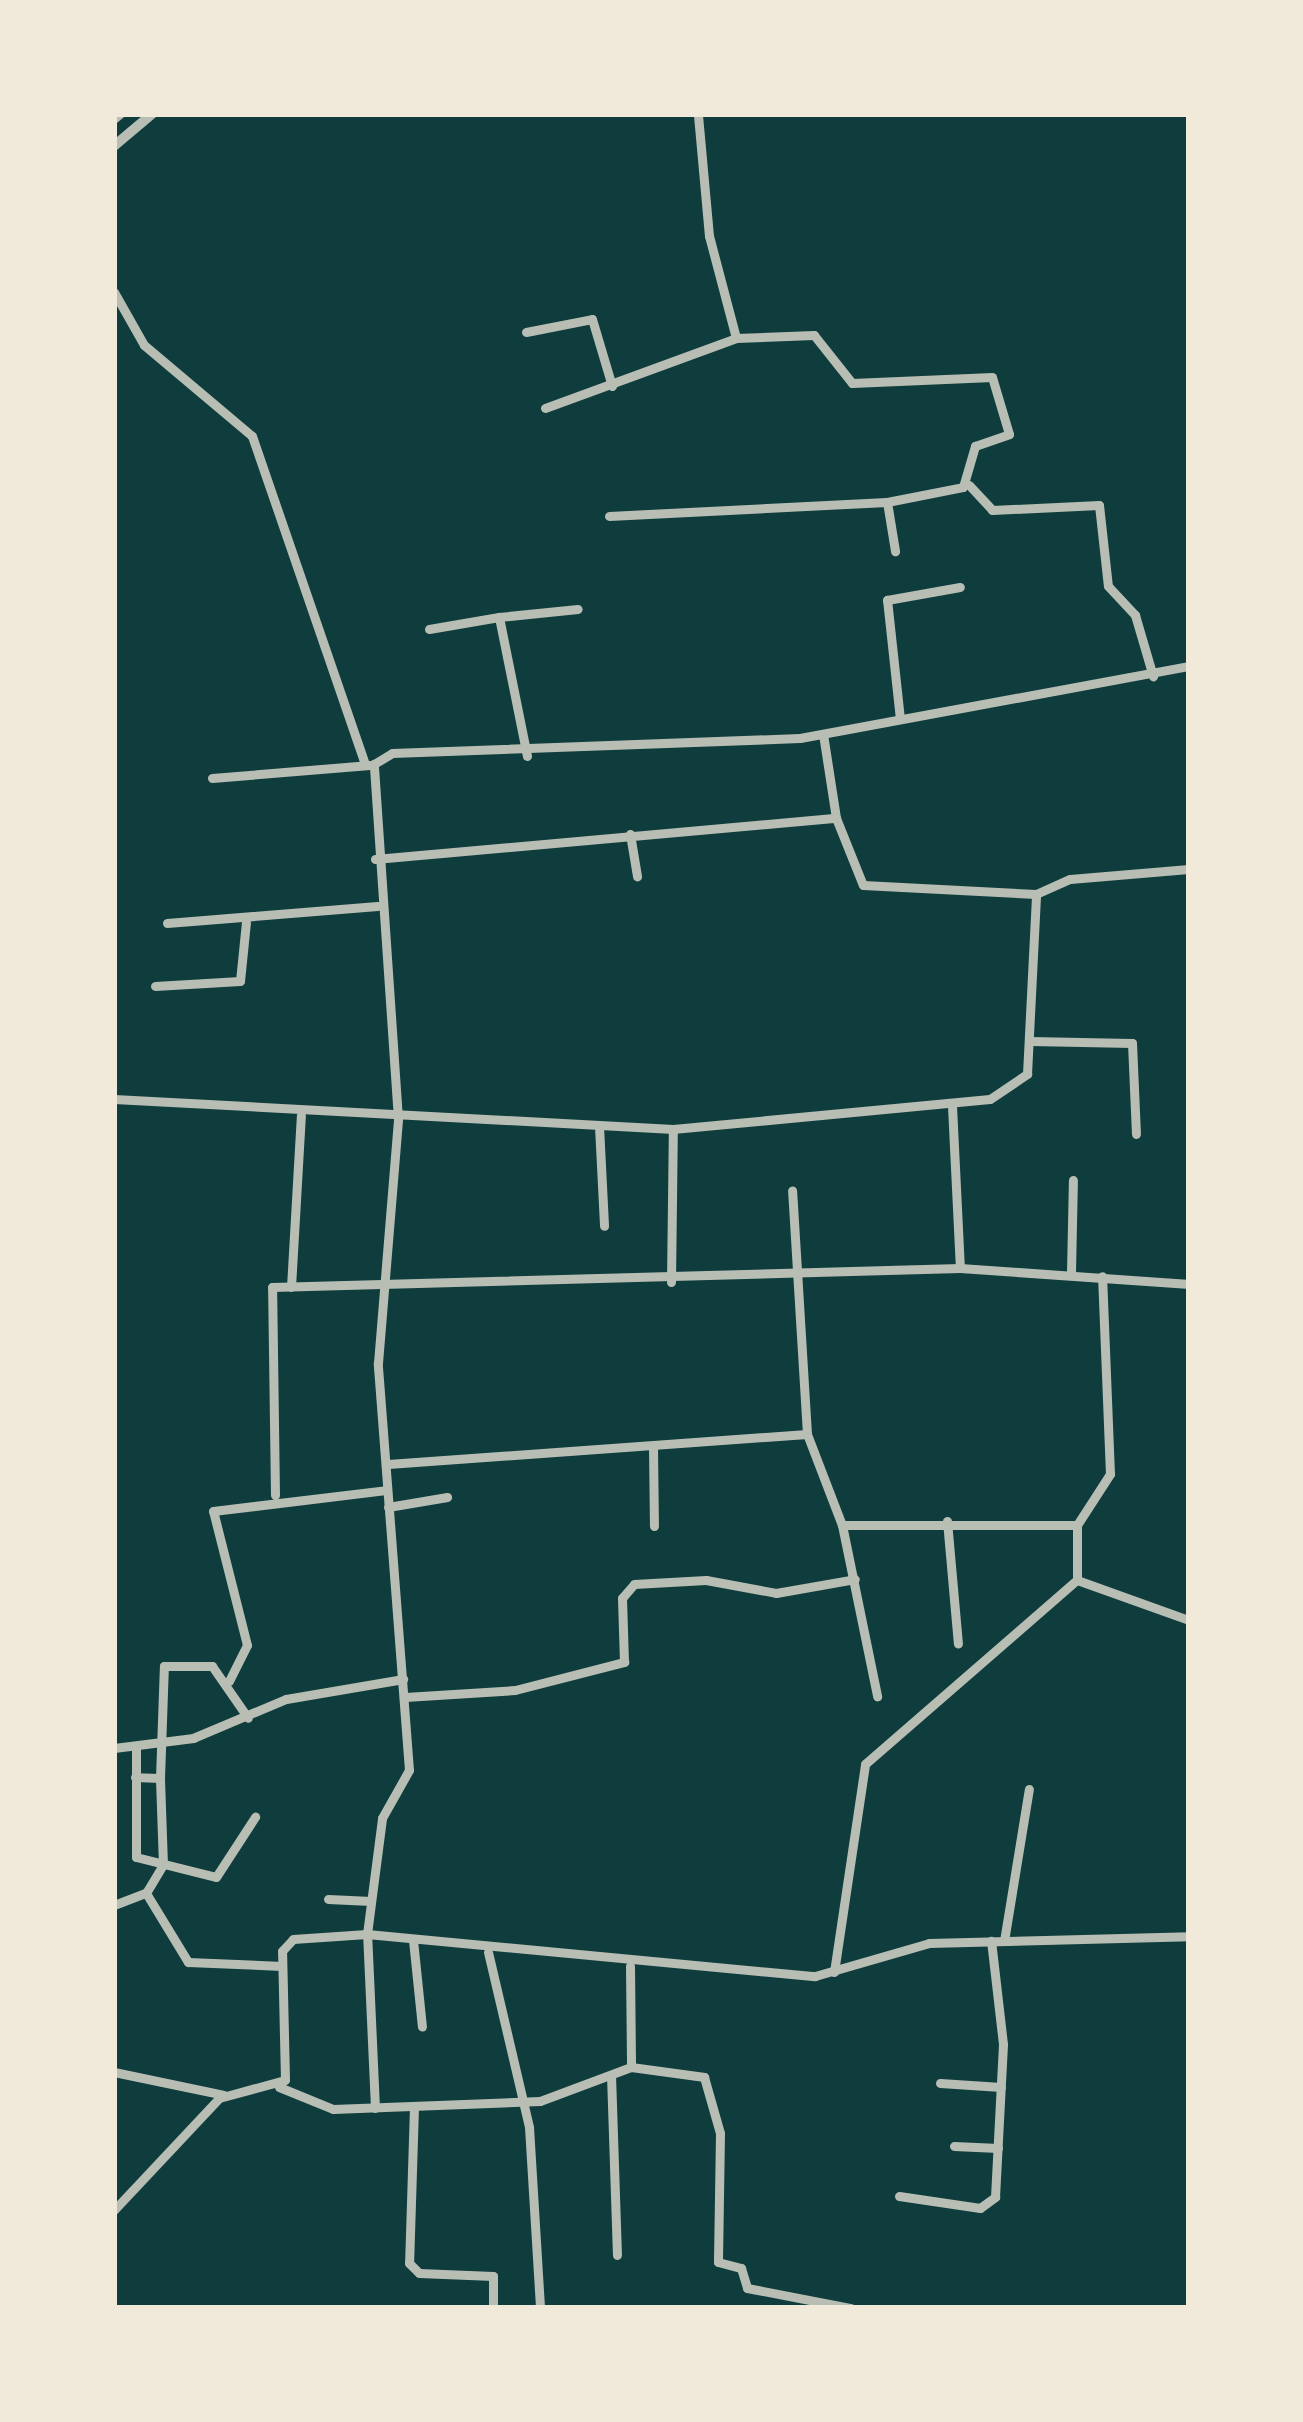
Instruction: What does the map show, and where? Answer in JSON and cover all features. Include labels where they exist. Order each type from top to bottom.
[{"type":"street","points":[[114,146],[152,114]]},
{"type":"street","points":[[698,114],[709,236],[736,338]]},
{"type":"street","points":[[114,292],[143,345],[252,436],[369,764],[398,1119],[378,1290],[386,1490],[409,1770],[382,1818],[367,1934],[375,2108]]},
{"type":"street","points":[[526,332],[592,319],[612,386]]},
{"type":"street","points":[[545,408],[736,338],[814,335],[852,383],[992,377],[1009,434],[975,446],[969,484]]},
{"type":"street","points":[[609,516],[887,502],[969,484]]},
{"type":"street","points":[[969,484],[992,510],[1099,505],[1108,586],[1136,615],[1153,676]]},
{"type":"street","points":[[887,502],[895,551]]},
{"type":"street","points":[[900,719],[886,600],[960,587]]},
{"type":"street","points":[[429,629],[578,609]]},
{"type":"street","points":[[499,617],[527,756]]},
{"type":"street","points":[[212,778],[369,764],[392,753],[527,756],[823,734],[1189,666]]},
{"type":"street","points":[[823,734],[836,818],[863,885],[1036,894],[1070,879],[1189,869]]},
{"type":"street","points":[[375,859],[836,818]]},
{"type":"street","points":[[630,834],[637,876]]},
{"type":"street","points":[[114,1099],[301,1115],[673,1129],[952,1106],[1019,1087],[1030,1041],[1036,894]]},
{"type":"street","points":[[167,923],[246,922],[377,906]]},
{"type":"street","points":[[155,986],[240,981],[246,922]]},
{"type":"street","points":[[1030,1041],[1132,1043],[1136,1134]]},
{"type":"street","points":[[952,1106],[960,1268]]},
{"type":"street","points":[[291,1287],[301,1115]]},
{"type":"street","points":[[599,1126],[604,1226]]},
{"type":"street","points":[[671,1282],[673,1129]]},
{"type":"street","points":[[1071,1272],[1073,1180]]},
{"type":"street","points":[[792,1190],[805,1276],[806,1434],[842,1525],[877,1696]]},
{"type":"street","points":[[275,1496],[265,1294],[291,1287],[378,1290],[671,1282],[960,1268],[1071,1272],[1189,1284]]},
{"type":"street","points":[[834,1972],[865,1764],[1077,1580],[1077,1526],[1110,1480],[1102,1276]]},
{"type":"street","points":[[388,1464],[806,1434]]},
{"type":"street","points":[[653,1447],[654,1526]]},
{"type":"street","points":[[229,1681],[247,1646],[212,1514],[275,1496],[386,1490]]},
{"type":"street","points":[[388,1507],[447,1497]]},
{"type":"street","points":[[842,1525],[947,1521],[1077,1526]]},
{"type":"street","points":[[947,1521],[958,1644]]},
{"type":"street","points":[[405,1697],[515,1690],[620,1664],[622,1598],[634,1584],[706,1580],[776,1593],[855,1579]]},
{"type":"street","points":[[1077,1580],[1189,1620]]},
{"type":"street","points":[[114,1905],[146,1893],[163,1864],[160,1742],[164,1666],[203,1664],[229,1681],[248,1718]]},
{"type":"street","points":[[114,1748],[160,1742],[248,1718],[286,1699],[403,1679]]},
{"type":"street","points":[[136,1747],[131,1850],[163,1864],[216,1877],[255,1817]]},
{"type":"street","points":[[135,1777],[160,1778]]},
{"type":"street","points":[[1004,1941],[1029,1789]]},
{"type":"street","points":[[146,1893],[188,1962],[282,1966]]},
{"type":"street","points":[[328,1898],[371,1901]]},
{"type":"street","points":[[279,2087],[282,1966],[293,1939],[367,1934],[630,1966],[834,1972],[896,1949],[991,1941],[1189,1936]]},
{"type":"street","points":[[413,1940],[422,2027]]},
{"type":"street","points":[[899,2197],[989,2207],[1001,2087],[991,1941]]},
{"type":"street","points":[[488,1952],[523,2102],[540,2305]]},
{"type":"street","points":[[630,1966],[631,2067]]},
{"type":"street","points":[[114,2072],[224,2095],[279,2087],[322,2107],[375,2108],[523,2102],[631,2067],[707,2080],[720,2133],[718,2262],[741,2268],[747,2288],[850,2308]]},
{"type":"street","points":[[611,2075],[617,2255]]},
{"type":"street","points":[[940,2083],[1001,2087]]},
{"type":"street","points":[[114,2210],[224,2095]]},
{"type":"street","points":[[414,2107],[409,2263],[419,2273],[493,2276],[493,2308]]},
{"type":"street","points":[[954,2146],[998,2148]]}]
